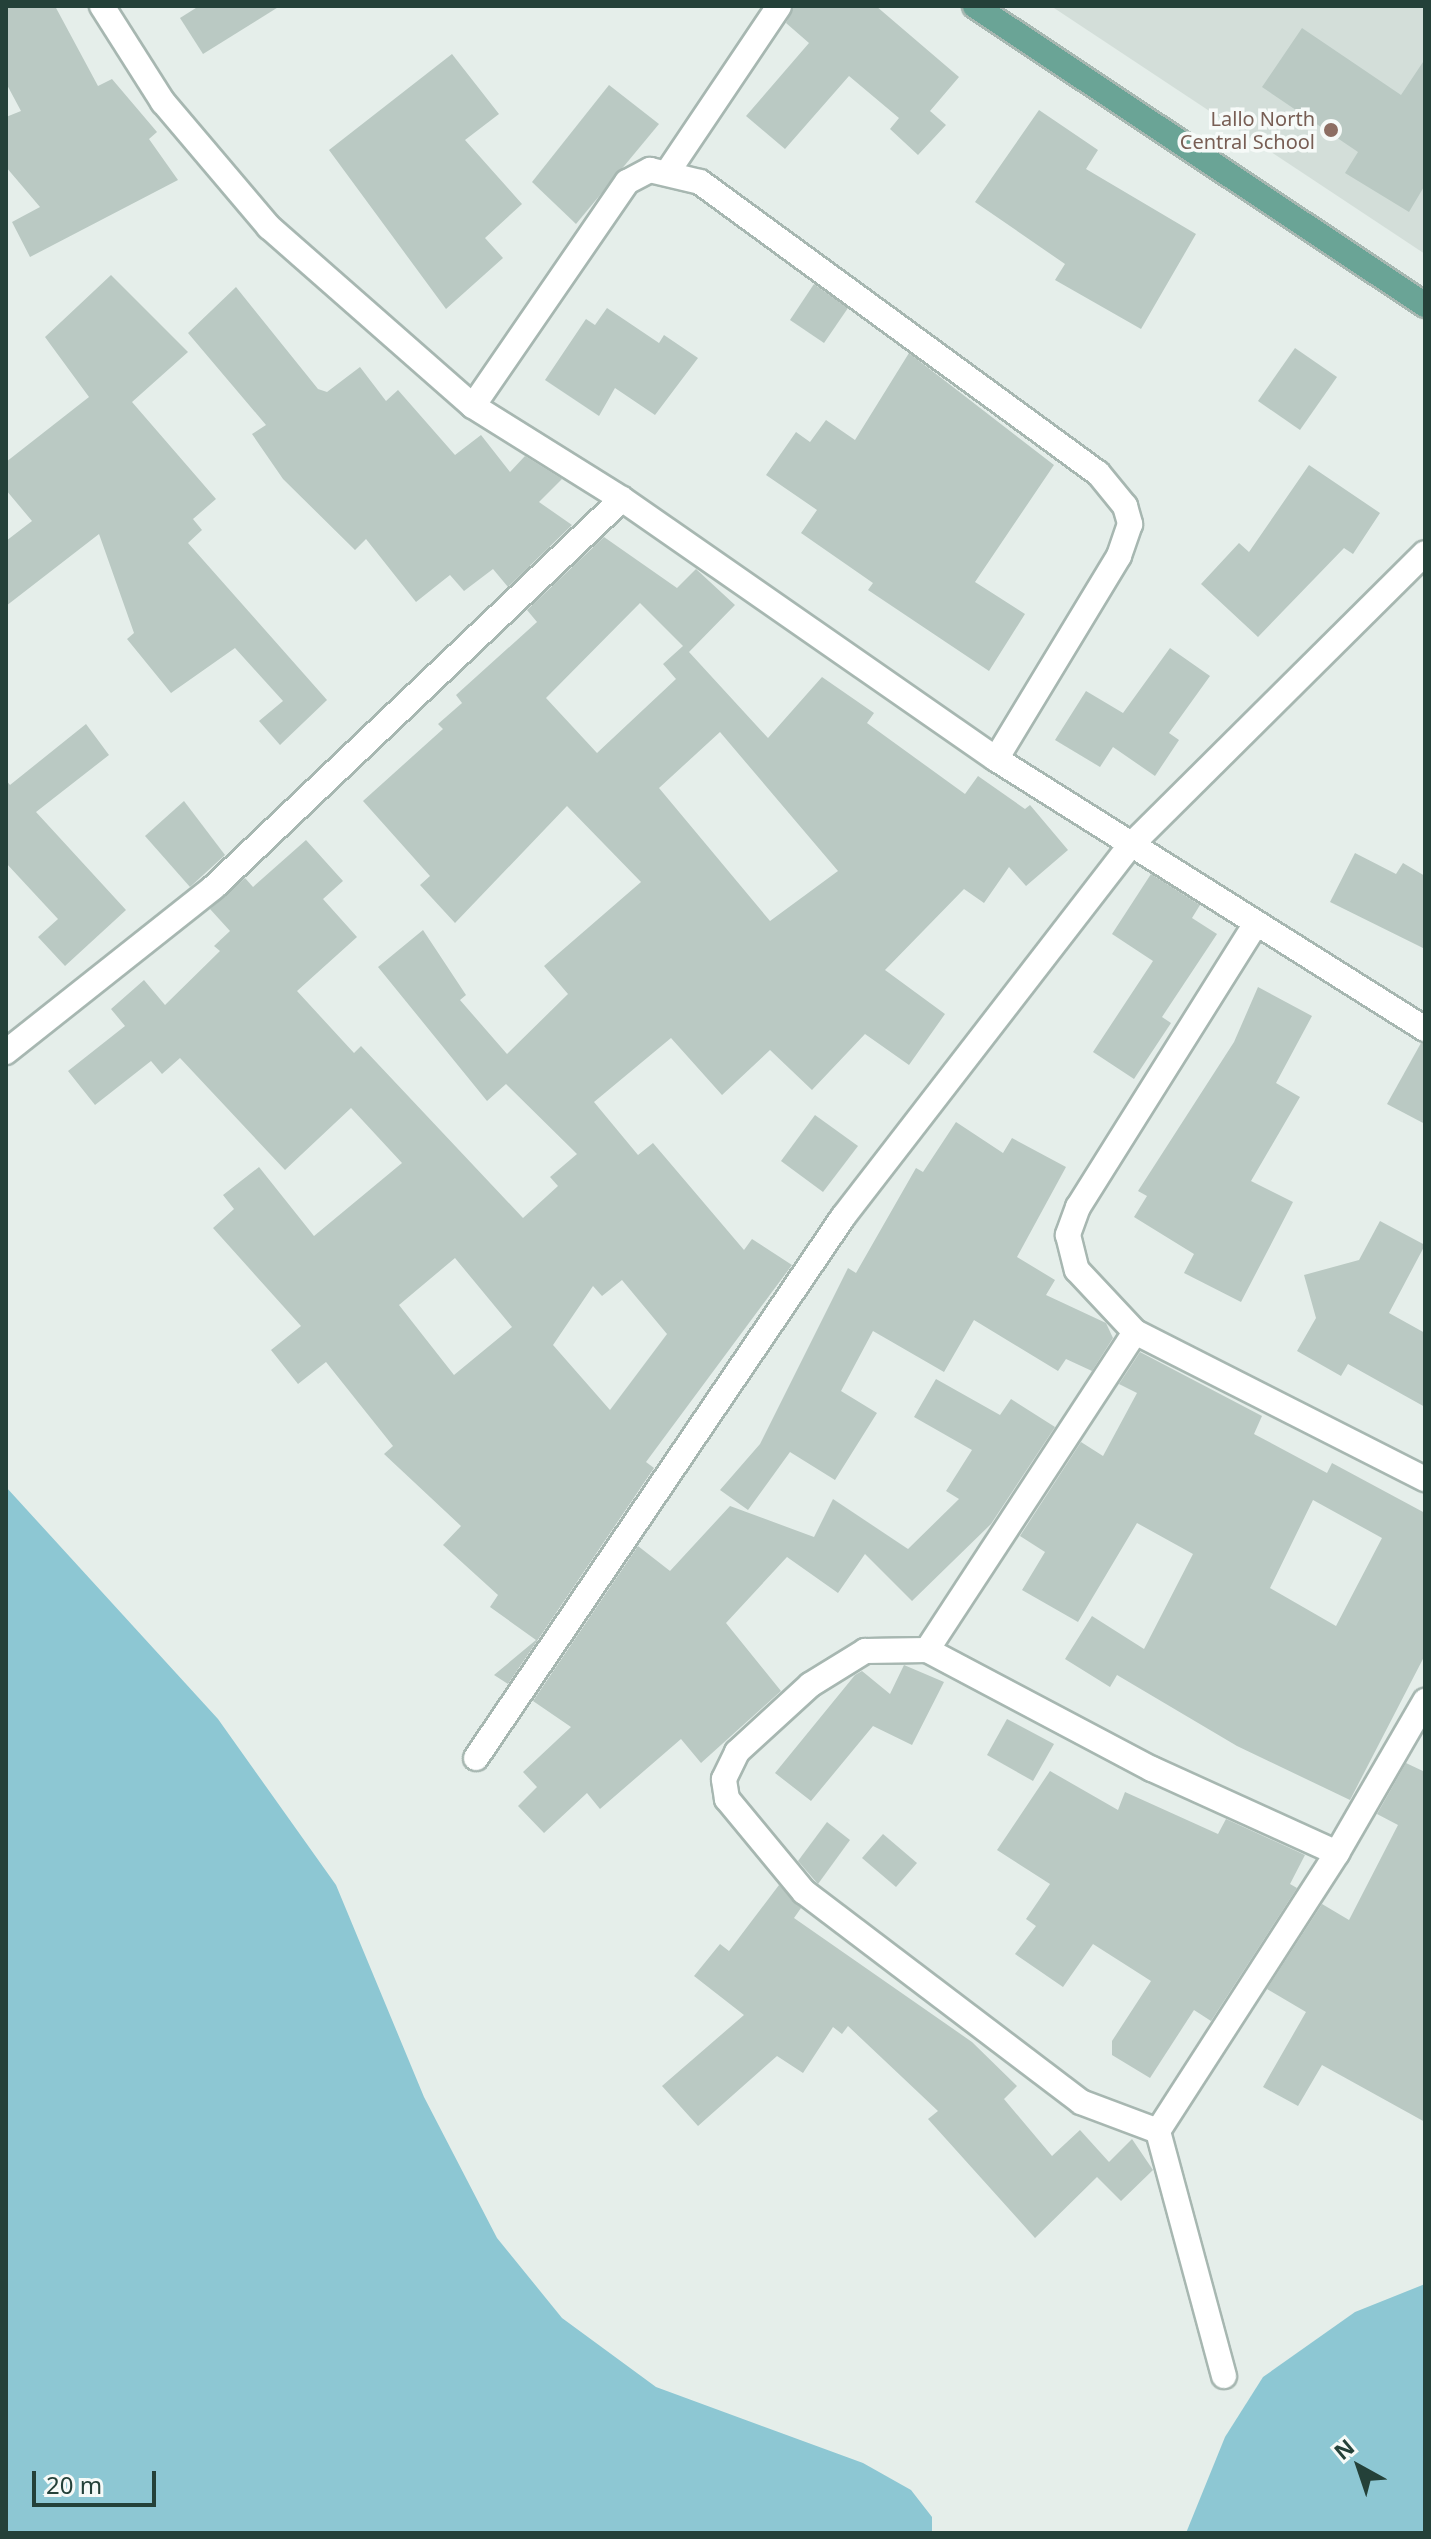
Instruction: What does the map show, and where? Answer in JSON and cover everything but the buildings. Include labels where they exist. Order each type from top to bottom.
[{"type":"main road","points":[[975,6],[1425,305]]},
{"type":"street","points":[[102,6],[163,102],[269,227],[473,406],[622,499],[996,759],[1255,925],[1425,1029]]},
{"type":"street","points":[[669,170],[779,6]]},
{"type":"street","points":[[473,406],[627,182],[639,173],[669,170],[700,182],[1098,473],[1125,506],[1130,524],[1119,556],[996,759]]},
{"type":"street","points":[[6,1052],[214,887],[622,499]]},
{"type":"street","points":[[476,1758],[843,1217],[1131,845],[1425,553]]},
{"type":"street","points":[[1255,925],[1078,1207],[1068,1235],[1091,1291],[1135,1332],[1425,1479]]},
{"type":"street","points":[[927,1650],[1135,1332]]},
{"type":"street","points":[[1158,2131],[1081,2102],[804,1892],[727,1799],[724,1779],[737,1752],[810,1685],[865,1651],[927,1650],[1152,1769],[1337,1853]]},
{"type":"street","points":[[1224,2376],[1158,2131],[1337,1853],[1425,1701]]},
{"type":"shaded area","name":"Lallo North Central School","points":[[1051,6],[1425,6],[1425,254]]},
{"type":"water","points":[[6,1487],[218,1719],[336,1885],[424,2097],[497,2238],[562,2318],[656,2387],[863,2463],[911,2490],[932,2517],[932,2533],[6,2533]]},
{"type":"water","points":[[1425,2284],[1425,2533],[1186,2533],[1225,2437],[1263,2377],[1355,2312]]},
{"type":"place","name":"Lallo North Central School","points":[[1331,130]]}]
